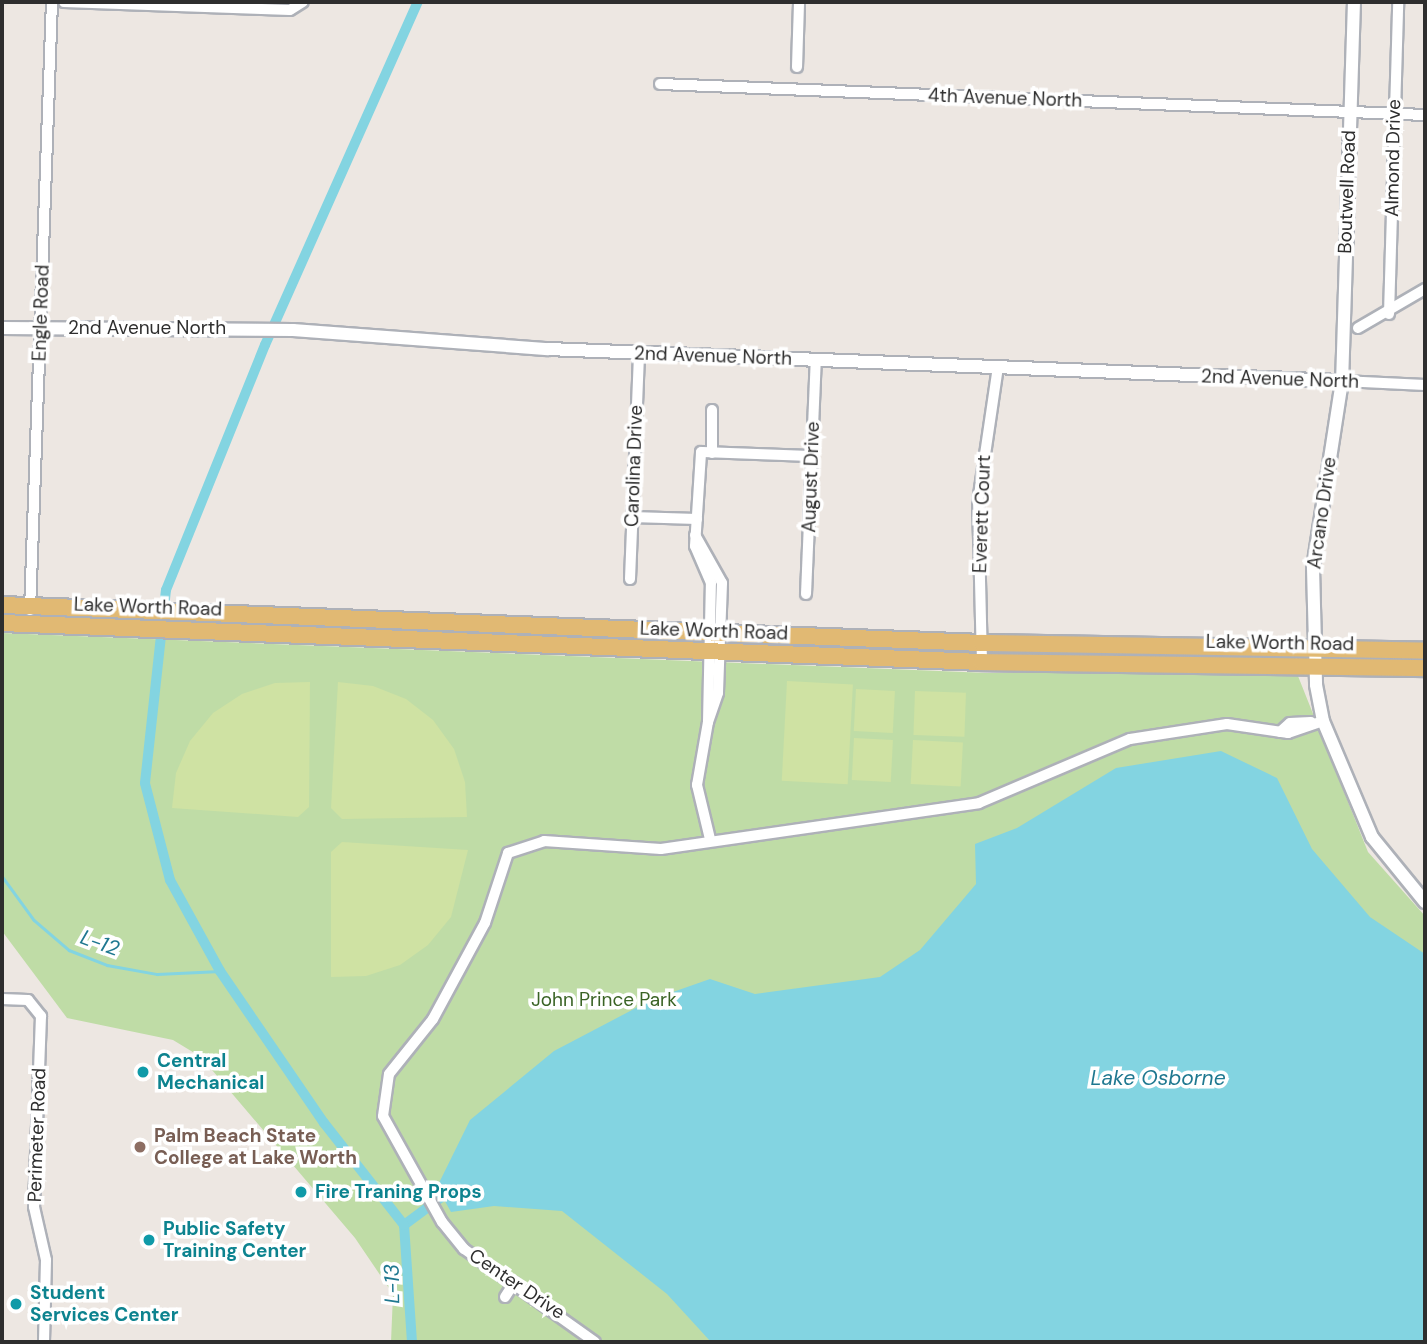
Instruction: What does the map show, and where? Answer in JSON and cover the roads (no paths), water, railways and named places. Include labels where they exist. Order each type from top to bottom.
[{"type":"main road","name":"Lake Worth Road","points":[[2,605],[982,643],[1313,645],[1425,650]]},
{"type":"main road","points":[[250,632],[331,617]]},
{"type":"main road","name":"Lake Worth Road","points":[[2,623],[982,662],[1314,663],[1425,668]]},
{"type":"street","name":"Engle Road","points":[[28,624],[31,606],[52,2]]},
{"type":"street","points":[[64,2],[300,5]]},
{"type":"street","points":[[797,67],[799,2]]},
{"type":"street","name":"Boutwell Road","points":[[1342,381],[1353,2]]},
{"type":"street","name":"Almond Drive","points":[[1389,314],[1398,2]]},
{"type":"street","name":"4th Avenue North","points":[[660,84],[1425,115]]},
{"type":"street","points":[[1358,328],[1389,314],[1425,290]]},
{"type":"street","name":"2nd Avenue North","points":[[2,328],[293,330],[639,353],[1425,385]]},
{"type":"street","name":"Carolina Drive","points":[[630,579],[639,353]]},
{"type":"street","name":"August Drive","points":[[806,594],[816,360]]},
{"type":"street","name":"Everett Court","points":[[982,662],[978,502],[998,367]]},
{"type":"street","name":"Arcano Drive","points":[[1342,381],[1313,568],[1314,663],[1323,721],[1373,837],[1425,902]]},
{"type":"street","points":[[712,410],[712,453]]},
{"type":"street","points":[[812,456],[701,452],[695,535],[711,583],[716,712],[708,722],[697,785],[710,839],[979,803],[1130,738],[1227,724],[1280,732],[1290,723],[1323,721]]},
{"type":"street","points":[[632,517],[697,519]]},
{"type":"street","name":"Center Drive","points":[[595,1342],[464,1248],[442,1222],[388,1133],[383,1088],[399,1056],[433,1019],[485,923],[508,853],[544,841],[661,849],[710,839]]},
{"type":"street","name":"Perimeter Road","points":[[2,999],[28,1000],[41,1016],[34,1207],[46,1260],[44,1342]]},
{"type":"street","points":[[505,1297],[514,1283]]},
{"type":"water","name":"Lake Osborne","points":[[1221,751],[1277,778],[1312,849],[1370,917],[1425,954],[1425,1342],[711,1342],[667,1294],[562,1211],[494,1206],[451,1212],[437,1187],[470,1120],[554,1051],[653,999],[710,979],[755,994],[880,977],[920,950],[976,884],[975,844],[1017,828],[1116,768]]},
{"type":"waterway","name":"L-13","points":[[412,1342],[404,1225],[324,1123],[220,971],[170,880],[145,783],[166,590],[265,345],[418,2]]},
{"type":"waterway","name":"L-12","points":[[2,876],[34,920],[69,950],[107,965],[157,974],[220,971]]},
{"type":"waterway","points":[[404,1225],[443,1196]]},
{"type":"place","name":"Central Mechanical","points":[[143,1072]]},
{"type":"place","name":"Palm Beach State College at Lake Worth","points":[[140,1147]]},
{"type":"place","name":"Fire Traning Props","points":[[301,1192]]},
{"type":"place","name":"Public Safety Training Center","points":[[149,1240]]},
{"type":"place","name":"Student Services Center","points":[[16,1304]]},
{"type":"park label","name":"John Prince Park","points":[[604,1000]]}]
